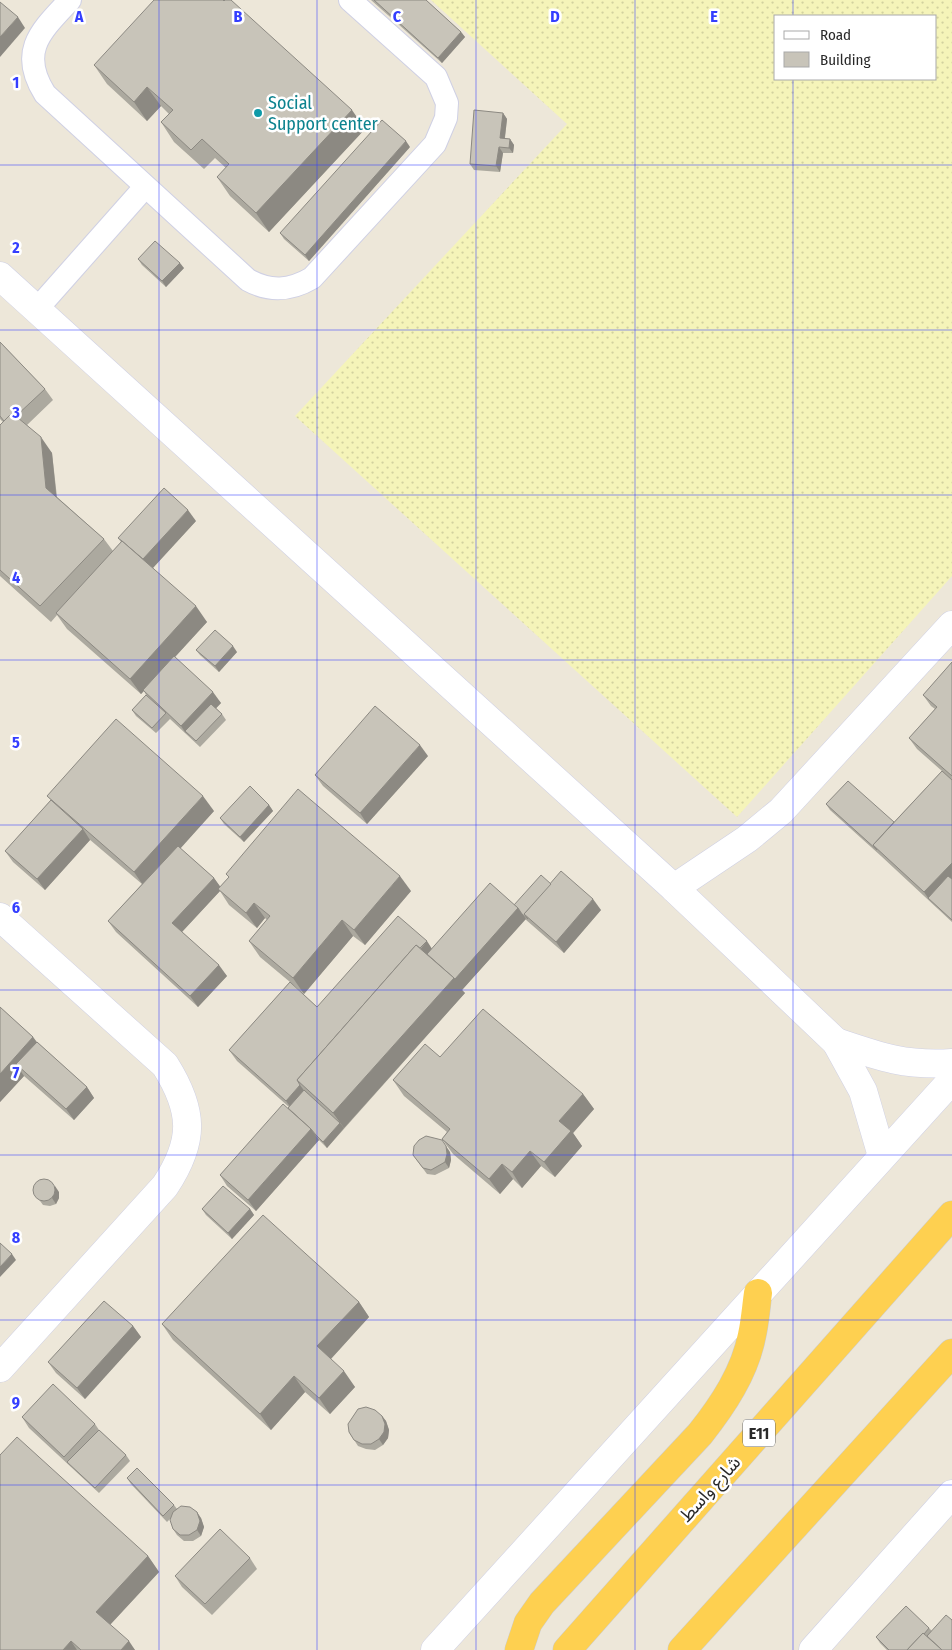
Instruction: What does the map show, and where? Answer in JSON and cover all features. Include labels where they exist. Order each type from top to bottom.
[{"type":"highway","name":"شارع واسط","points":[[567,1650],[952,1215]]},
{"type":"highway","points":[[519,1650],[528,1622],[542,1603],[700,1434],[722,1406],[738,1373],[752,1337],[758,1293]]},
{"type":"highway","points":[[682,1650],[952,1353]]},
{"type":"street","points":[[0,276],[674,888],[836,1042],[863,1091],[882,1156]]},
{"type":"street","points":[[674,888],[747,839],[780,810],[952,625]]},
{"type":"street","points":[[0,916],[165,1065],[179,1087],[187,1113],[187,1139],[180,1164],[165,1186],[0,1368]]},
{"type":"street","points":[[836,1042],[894,1061],[912,1064],[952,1064]]},
{"type":"street","points":[[435,1650],[952,1080]]},
{"type":"street","points":[[813,1650],[952,1494]]},
{"type":"lane","points":[[70,0],[40,32],[35,44],[34,70],[38,83],[45,94],[248,280],[274,289],[300,285],[312,278],[435,144],[446,118],[447,103],[436,77],[350,0]]},
{"type":"lane","points":[[37,309],[145,187]]},
{"type":"sand","points":[[431,0],[952,0],[952,576],[737,817],[295,416],[567,124]]},
{"type":"building","name":"Social Support center","points":[[154,0],[231,0],[352,110],[256,213],[217,177],[229,164],[202,139],[191,150],[161,122],[173,110],[147,87],[134,102],[94,65]]},
{"type":"building","points":[[374,0],[426,0],[461,32],[438,58]]},
{"type":"building","points":[[0,2],[18,17],[0,37]]},
{"type":"building","points":[[474,110],[503,113],[500,138],[510,139],[509,148],[499,147],[496,166],[470,164]]},
{"type":"building","points":[[382,120],[406,141],[305,255],[280,233]]},
{"type":"building","points":[[155,241],[180,263],[162,281],[138,259]]},
{"type":"building","points":[[0,342],[45,389],[16,416],[12,413],[4,421],[0,416]]},
{"type":"building","points":[[12,413],[41,437],[46,488],[104,539],[40,606],[0,570],[0,425]]},
{"type":"building","points":[[164,488],[188,510],[143,559],[118,538]]},
{"type":"building","points":[[122,541],[196,606],[130,679],[56,613]]},
{"type":"building","points":[[215,630],[233,646],[215,666],[196,650]]},
{"type":"building","points":[[174,656],[213,692],[181,726],[143,690]]},
{"type":"building","points":[[952,662],[952,776],[909,738],[937,707],[923,695]]},
{"type":"building","points":[[146,695],[166,713],[152,728],[132,710]]},
{"type":"building","points":[[211,704],[222,714],[196,741],[185,731]]},
{"type":"building","points":[[375,706],[420,745],[360,813],[315,775]]},
{"type":"building","points":[[116,719],[203,796],[134,872],[47,796]]},
{"type":"building","points":[[942,771],[952,780],[952,863],[924,892],[873,845]]},
{"type":"building","points":[[848,781],[894,822],[873,845],[877,850],[826,804]]},
{"type":"building","points":[[250,786],[269,805],[240,837],[220,818]]},
{"type":"building","points":[[298,789],[400,876],[354,930],[342,920],[293,978],[249,941],[270,916],[254,903],[246,913],[218,889],[229,877],[226,874]]},
{"type":"building","points":[[51,800],[83,829],[37,879],[5,851]]},
{"type":"building","points":[[178,846],[214,878],[172,923],[219,965],[190,996],[108,921]]},
{"type":"building","points":[[561,871],[593,899],[556,942],[524,914]]},
{"type":"building","points":[[541,875],[551,884],[524,914],[528,919],[514,905]]},
{"type":"building","points":[[948,876],[952,879],[952,920],[928,898]]},
{"type":"building","points":[[490,883],[518,908],[455,979],[427,954]]},
{"type":"building","points":[[398,916],[427,941],[420,948],[416,945],[297,1080],[300,1085],[286,1101],[229,1050],[290,982],[317,1007]]},
{"type":"building","points":[[416,945],[454,978],[333,1113],[297,1080]]},
{"type":"building","points":[[0,1007],[33,1037],[0,1074]]},
{"type":"building","points":[[483,1009],[583,1094],[559,1121],[571,1131],[544,1162],[530,1151],[512,1172],[502,1164],[489,1179],[442,1139],[450,1129],[393,1080],[425,1044],[440,1057]]},
{"type":"building","points":[[37,1042],[87,1087],[66,1109],[16,1064]]},
{"type":"building","points":[[304,1090],[340,1123],[323,1142],[288,1108]]},
{"type":"building","points":[[283,1104],[311,1129],[248,1200],[220,1175]]},
{"type":"building","points":[[426,1136],[442,1140],[446,1146],[445,1162],[431,1170],[423,1168],[413,1155],[414,1146]]},
{"type":"building","points":[[44,1179],[52,1182],[55,1190],[52,1198],[44,1201],[36,1198],[33,1190],[36,1182]]},
{"type":"building","points":[[223,1186],[250,1209],[228,1233],[202,1209]]},
{"type":"building","points":[[263,1215],[359,1302],[317,1346],[344,1371],[319,1398],[294,1376],[260,1414],[162,1324]]},
{"type":"building","points":[[0,1243],[12,1254],[0,1267]]},
{"type":"building","points":[[104,1301],[133,1326],[77,1388],[48,1362]]},
{"type":"building","points":[[53,1384],[95,1424],[64,1457],[22,1417]]},
{"type":"building","points":[[366,1407],[375,1410],[382,1416],[385,1424],[384,1432],[379,1439],[371,1444],[362,1444],[354,1440],[349,1432],[348,1424],[358,1409]]},
{"type":"building","points":[[99,1430],[126,1455],[95,1488],[67,1462]]},
{"type":"building","points":[[17,1437],[148,1556],[96,1612],[129,1641],[121,1650],[81,1650],[71,1641],[63,1650],[0,1650],[0,1455]]},
{"type":"building","points":[[137,1468],[174,1505],[163,1516],[127,1478]]},
{"type":"building","points":[[181,1506],[190,1507],[197,1512],[200,1521],[197,1530],[189,1535],[180,1535],[173,1529],[170,1520],[173,1512]]},
{"type":"building","points":[[220,1529],[250,1558],[205,1604],[175,1576]]},
{"type":"building","points":[[906,1606],[929,1628],[907,1650],[889,1650],[876,1637]]},
{"type":"building","points":[[946,1615],[952,1620],[952,1650],[942,1650],[927,1636]]},
{"type":"building","points":[[923,1633],[942,1650],[907,1650]]},
{"type":"place","name":"Social Support center","points":[[258,113]]}]
